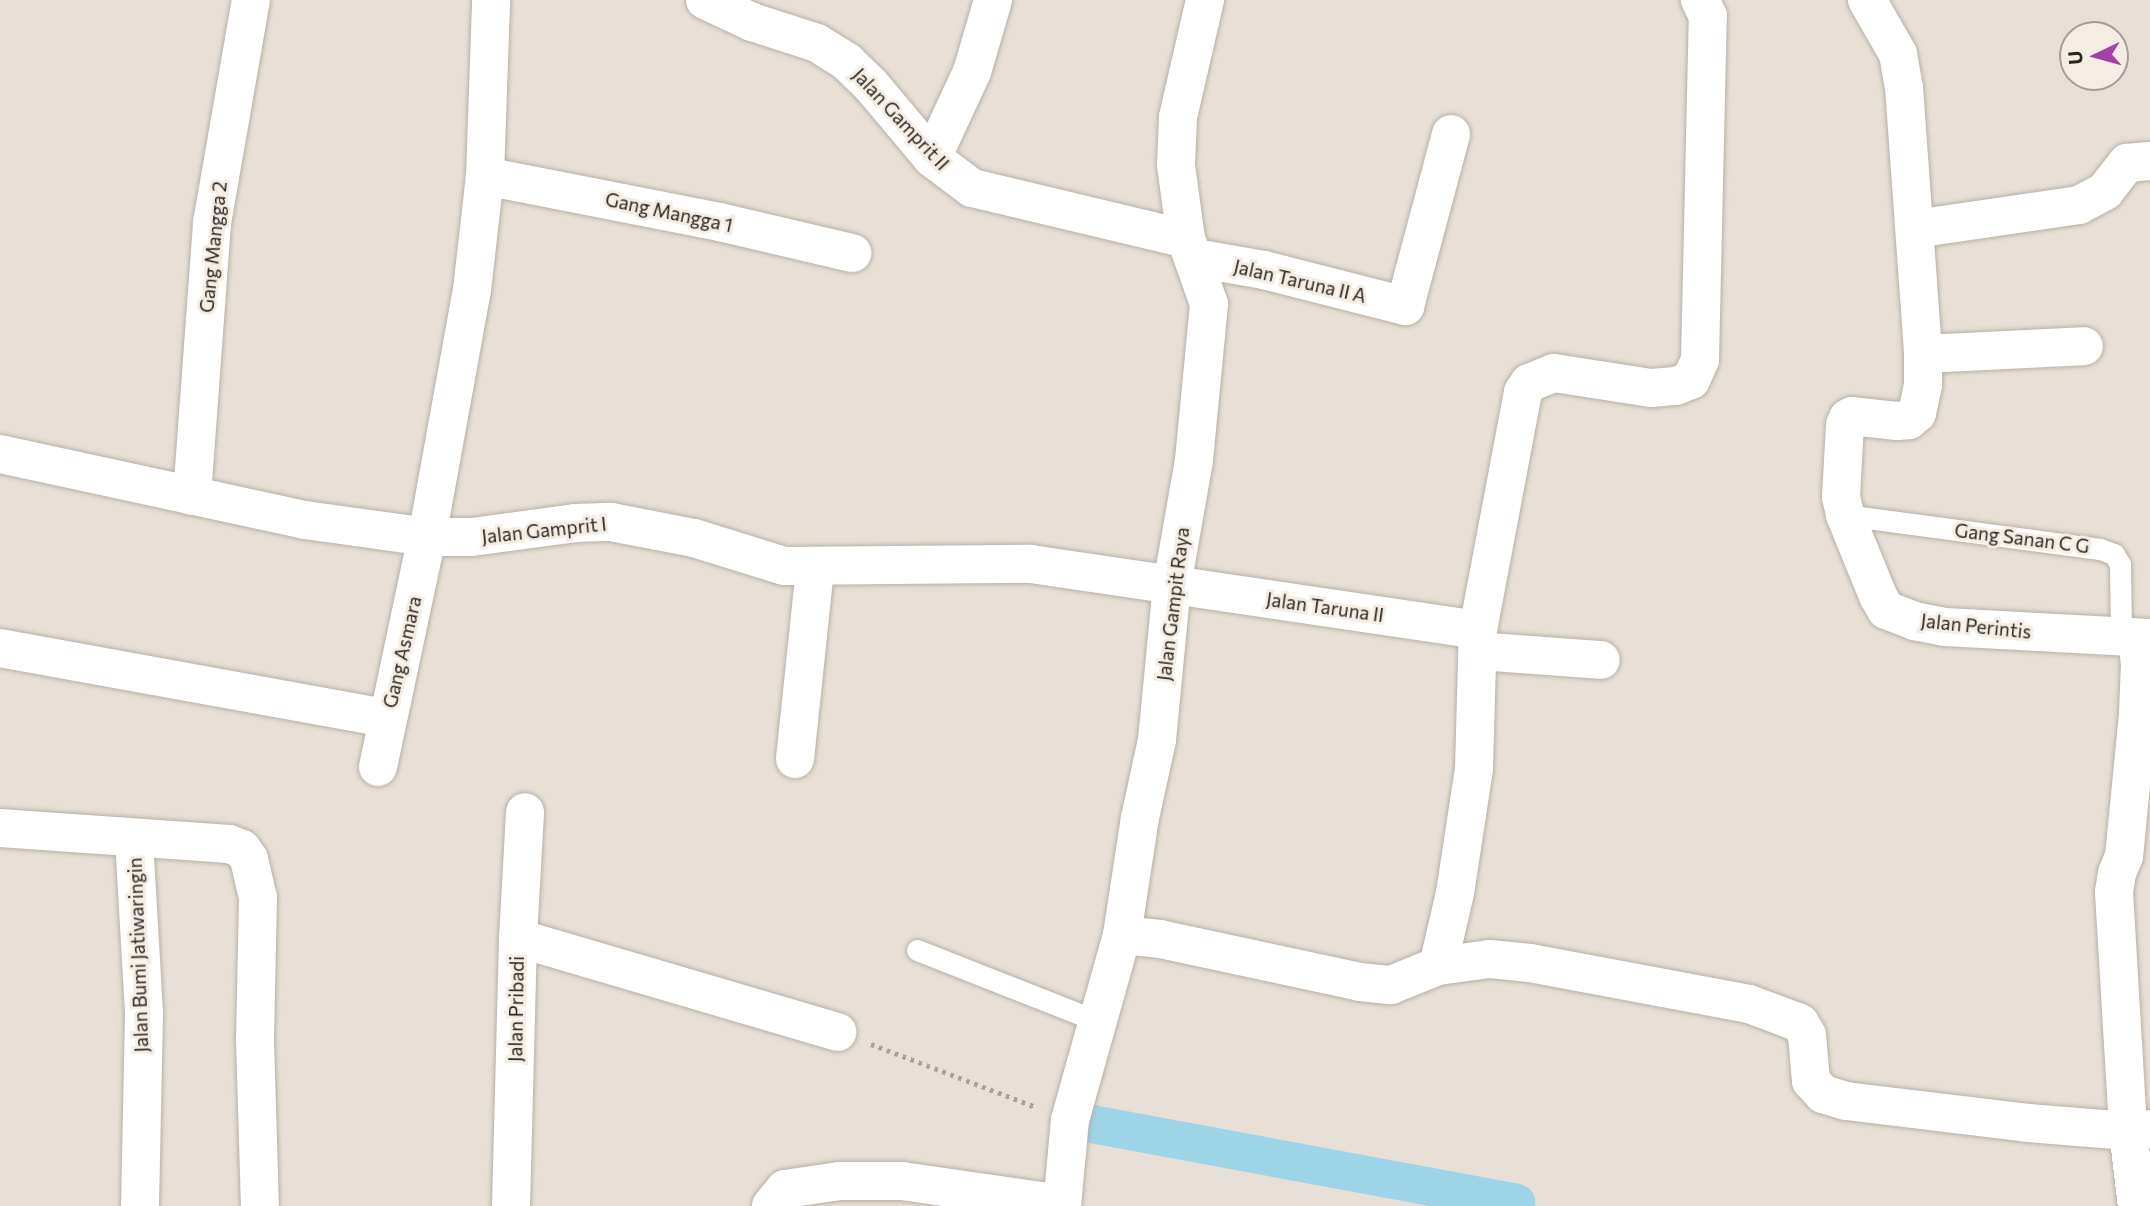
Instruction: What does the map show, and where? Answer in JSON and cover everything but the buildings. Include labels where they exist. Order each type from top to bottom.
[{"type":"street","name":"Gang Mangga 2","points":[[192,496],[212,223],[251,0]]},
{"type":"street","points":[[427,537],[470,304],[485,176],[491,0]]},
{"type":"street","points":[[932,158],[972,72],[993,0]]},
{"type":"street","name":"Jalan Gampit Raya","points":[[1062,1205],[1070,1120],[1122,935],[1140,818],[1157,740],[1172,585],[1194,460],[1209,304],[1190,249],[1176,179],[1178,117],[1205,0]]},
{"type":"street","points":[[1438,966],[1455,892],[1474,769],[1478,641],[1523,392],[1529,383],[1554,373],[1651,388],[1676,386],[1691,380],[1700,359],[1708,16],[1700,0]]},
{"type":"street","points":[[1867,0],[1898,54],[1915,229],[1923,354],[2084,346]]},
{"type":"street","name":"Jalan Gamprit II","points":[[714,3],[817,43],[847,62],[870,84],[932,158],[972,188],[1190,249]]},
{"type":"street","name":"Jalan Taruna II A","points":[[1190,249],[1405,306],[1451,134]]},
{"type":"street","points":[[1915,229],[2080,205],[2105,191],[2127,163],[2150,161]]},
{"type":"street","name":"Gang Mangga 1","points":[[485,176],[720,222],[852,253]]},
{"type":"street","name":"Jalan Perintis","points":[[1923,354],[1923,385],[1917,413],[1909,419],[1897,421],[1852,416],[1845,421],[1841,497],[1844,515],[1886,610],[1914,621],[1945,627],[2136,638]]},
{"type":"street","name":"Jalan Gamprit I","points":[[0,454],[305,520],[427,537],[472,537],[575,523],[611,522],[694,538],[760,561],[815,568],[1031,564],[1172,585]]},
{"type":"street","name":"Gang Asmara","points":[[378,767],[427,537]]},
{"type":"street","points":[[795,759],[815,568]]},
{"type":"street","name":"Jalan Taruna II","points":[[1172,585],[1478,641],[1601,660]]},
{"type":"street","points":[[2136,638],[2140,684],[2138,714],[2124,856],[2117,873],[2114,892],[2139,1130],[2137,1206]]},
{"type":"street","points":[[0,648],[387,718]]},
{"type":"street","name":"Jalan Pribadi","points":[[511,1206],[517,938],[525,812]]},
{"type":"street","name":"Jalan Bumi Jatiwaringin","points":[[0,828],[134,839],[144,1014],[139,1206]]},
{"type":"street","points":[[134,839],[229,844],[242,849],[249,859],[258,897],[255,1040],[260,1206]]},
{"type":"street","points":[[1122,935],[1160,939],[1360,982],[1391,985],[1438,966],[1490,959],[1530,963],[1749,1004],[1800,1023],[1807,1035],[1811,1081],[1823,1094],[1846,1101],[2028,1123],[2139,1130]]},
{"type":"street","points":[[517,938],[837,1032]]},
{"type":"street","points":[[771,1206],[785,1189],[841,1181],[902,1181],[1062,1205]]},
{"type":"lane","name":"Gang Sanan C G","points":[[1844,515],[2101,549],[2114,554],[2120,564],[2136,638]]},
{"type":"lane","points":[[917,950],[1097,1021]]},
{"type":"path","points":[[837,1032],[1070,1120]]},
{"type":"waterway","points":[[1070,1120],[1516,1203]]}]
